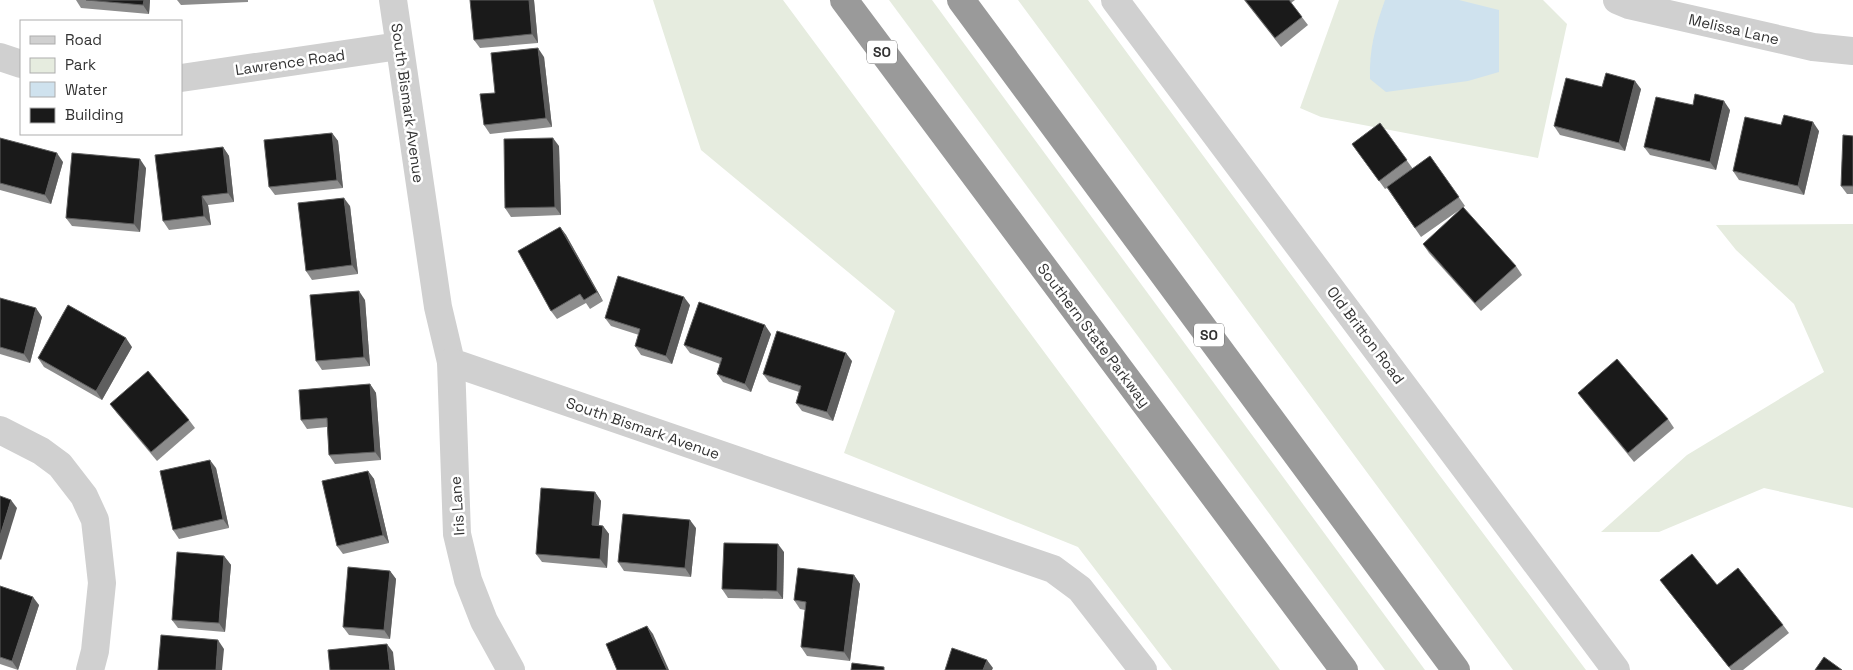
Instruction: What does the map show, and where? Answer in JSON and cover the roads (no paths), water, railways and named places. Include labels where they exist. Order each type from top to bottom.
[{"type":"highway","name":"Southern State Parkway","points":[[844,0],[1344,670]]},
{"type":"highway","name":"SO","points":[[961,0],[1456,670]]},
{"type":"street","name":"South Bismark Avenue","points":[[393,0],[438,307],[451,362],[1053,569],[1080,588],[1142,670]]},
{"type":"street","name":"Old Britton Road","points":[[1115,0],[1616,670]]},
{"type":"street","name":"Melissa Lane","points":[[1617,0],[1629,5],[1813,47],[1853,51]]},
{"type":"street","name":"Lawrence Road","points":[[182,78],[399,46]]},
{"type":"street","points":[[0,57],[20,64]]},
{"type":"street","name":"Iris Lane","points":[[451,362],[457,534],[468,580],[484,621],[511,670]]},
{"type":"street","points":[[0,430],[42,451],[60,466],[84,496],[95,520],[102,583],[96,651],[90,670]]},
{"type":"water","points":[[1385,0],[1459,0],[1499,10],[1499,72],[1468,81],[1386,92],[1370,79],[1373,39]]}]
